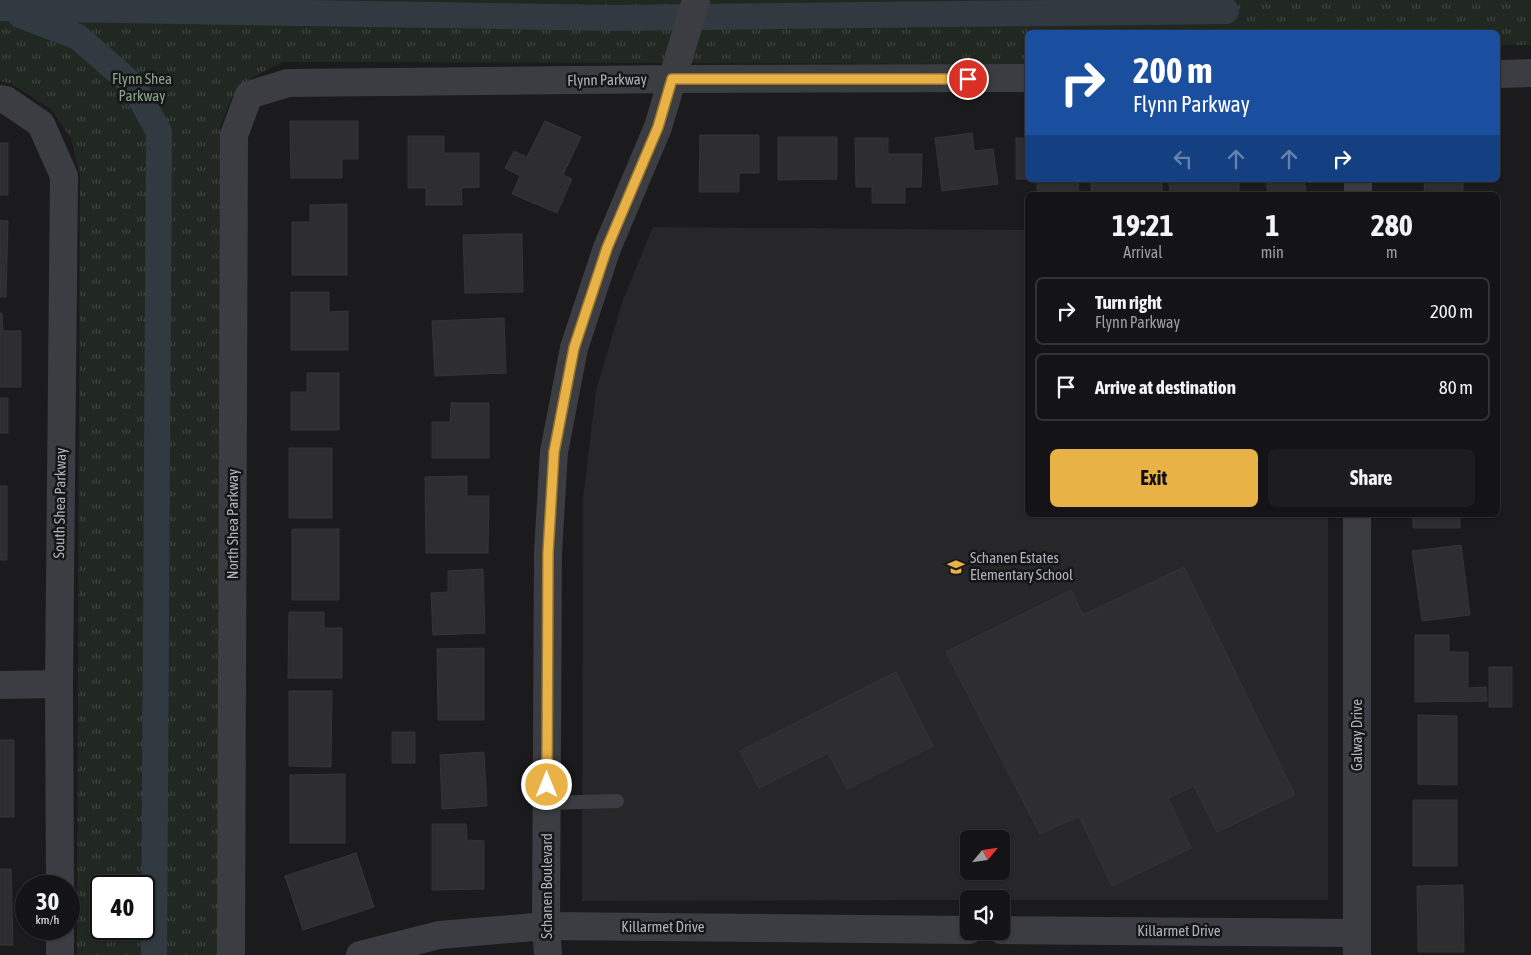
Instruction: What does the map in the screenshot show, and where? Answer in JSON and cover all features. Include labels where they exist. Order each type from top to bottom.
[{"type":"street","name":"Schanen Boulevard","points":[[548,955],[546,926],[548,553],[554,452],[577,339],[607,248],[658,127],[696,0]]},
{"type":"street","points":[[1500,74],[1531,73]]},
{"type":"street","name":"Flynn Parkway","points":[[249,96],[288,83],[1025,78]]},
{"type":"street","name":"North Shea Parkway","points":[[231,955],[234,135],[249,96]]},
{"type":"street","name":"South Shea Parkway","points":[[0,99],[6,100],[41,124],[64,176],[59,684],[60,875]]},
{"type":"street","name":"Galway Drive","points":[[1357,517],[1357,944]]},
{"type":"street","points":[[0,685],[59,684]]},
{"type":"street","name":"Killarmet Drive","points":[[360,955],[439,935],[546,926],[960,930]]},
{"type":"street","name":"Killarmet Drive","points":[[1010,930],[1357,944]]},
{"type":"street","points":[[60,940],[60,955]]},
{"type":"lane","points":[[547,803],[617,801]]},
{"type":"shaded area","name":"Schanen Estates Elementary School","points":[[653,227],[1025,230],[1025,517],[1328,517],[1328,900],[1010,900],[1010,890],[960,890],[960,900],[582,901],[583,498],[596,390],[623,300]]},
{"type":"green space","name":"Flynn Shea Parkway","points":[[0,0],[1531,0],[1531,45],[1500,45],[1500,30],[1025,30],[1025,64],[282,62],[251,78],[231,99],[220,127],[218,955],[77,955],[77,940],[80,940],[80,875],[77,875],[80,174],[71,138],[51,109],[10,83],[0,81]]},
{"type":"building","points":[[290,121],[358,121],[358,159],[342,159],[342,178],[291,178]]},
{"type":"building","points":[[545,121],[581,137],[563,175],[572,179],[557,213],[512,194],[520,176],[505,168],[514,151],[527,157]]},
{"type":"building","points":[[972,133],[974,151],[993,149],[998,184],[942,191],[935,138]]},
{"type":"building","points":[[700,135],[759,135],[759,173],[739,173],[739,192],[699,192]]},
{"type":"building","points":[[408,136],[444,136],[444,153],[479,153],[479,187],[461,188],[462,205],[426,205],[426,188],[408,188]]},
{"type":"building","points":[[778,137],[837,137],[837,179],[778,180]]},
{"type":"building","points":[[855,138],[888,138],[888,154],[922,154],[921,187],[905,187],[905,203],[872,203],[872,187],[856,187]]},
{"type":"building","points":[[1016,138],[1025,138],[1025,179],[1016,179]]},
{"type":"building","points":[[0,143],[8,143],[8,195],[0,195]]},
{"type":"building","points":[[1037,182],[1078,182],[1079,192],[1037,192]]},
{"type":"building","points":[[1091,182],[1162,182],[1162,192],[1091,192]]},
{"type":"building","points":[[1169,182],[1239,182],[1239,192],[1170,192]]},
{"type":"building","points":[[1266,182],[1304,182],[1306,191],[1300,192],[1268,192]]},
{"type":"building","points":[[1425,182],[1463,182],[1463,192],[1424,192]]},
{"type":"building","points":[[347,204],[347,275],[292,275],[292,222],[310,222],[310,205]]},
{"type":"building","points":[[0,220],[8,221],[6,297],[0,297]]},
{"type":"building","points":[[522,234],[523,292],[465,293],[463,235]]},
{"type":"building","points":[[291,292],[329,292],[329,312],[348,311],[348,350],[291,350]]},
{"type":"building","points":[[0,313],[2,313],[3,331],[21,331],[21,387],[0,387]]},
{"type":"building","points":[[504,318],[506,373],[435,376],[432,321]]},
{"type":"building","points":[[307,373],[339,373],[339,430],[291,430],[291,392],[307,392]]},
{"type":"building","points":[[0,398],[8,398],[8,433],[0,433]]},
{"type":"building","points":[[451,403],[489,403],[489,458],[432,458],[432,422],[450,422]]},
{"type":"building","points":[[289,448],[332,448],[332,518],[289,518]]},
{"type":"building","points":[[467,476],[467,496],[489,496],[488,553],[426,553],[425,477]]},
{"type":"building","points":[[0,486],[7,486],[7,560],[0,560]]},
{"type":"building","points":[[1413,517],[1460,517],[1460,528],[1413,528]]},
{"type":"building","points":[[292,529],[339,529],[339,600],[292,600]]},
{"type":"building","points":[[1461,545],[1470,615],[1422,621],[1412,551]]},
{"type":"building","points":[[1184,567],[1295,795],[1217,832],[1194,786],[1168,798],[1191,848],[1112,886],[1079,816],[1040,834],[946,652],[1071,590],[1083,615]]},
{"type":"building","points":[[483,569],[485,633],[433,635],[431,593],[448,592],[448,571]]},
{"type":"building","points":[[289,612],[324,612],[324,628],[342,628],[342,678],[288,678]]},
{"type":"building","points":[[1415,635],[1449,635],[1449,652],[1468,652],[1468,688],[1486,687],[1487,701],[1415,702]]},
{"type":"building","points":[[484,648],[484,720],[438,720],[437,649]]},
{"type":"building","points":[[1489,667],[1512,667],[1512,707],[1489,707]]},
{"type":"building","points":[[896,672],[933,746],[847,789],[828,753],[759,788],[740,751]]},
{"type":"building","points":[[289,691],[332,691],[331,767],[289,766]]},
{"type":"building","points":[[1418,715],[1457,716],[1457,785],[1418,784]]},
{"type":"building","points":[[392,732],[415,732],[415,763],[392,763]]},
{"type":"building","points":[[0,740],[14,740],[14,817],[0,817]]},
{"type":"building","points":[[484,752],[487,806],[442,809],[440,755]]},
{"type":"building","points":[[345,774],[345,843],[290,843],[290,775]]},
{"type":"building","points":[[1413,800],[1457,800],[1457,866],[1413,866]]},
{"type":"building","points":[[432,824],[466,824],[467,840],[484,841],[484,889],[432,890]]},
{"type":"building","points":[[356,853],[374,907],[303,930],[285,876]]},
{"type":"building","points":[[0,869],[11,869],[13,945],[0,945]]},
{"type":"building","points":[[1463,885],[1464,952],[1418,952],[1417,886]]},
{"type":"waterway","points":[[0,8],[611,18],[1226,11]]},
{"type":"waterway","points":[[20,15],[78,37],[133,85],[159,132],[154,955]]},
{"type":"place","name":"Schanen Estates Elementary School","points":[[956,567]]},
{"type":"route","points":[[547,785],[548,553],[554,452],[574,348],[607,248],[658,127],[672,79],[968,79]]}]
